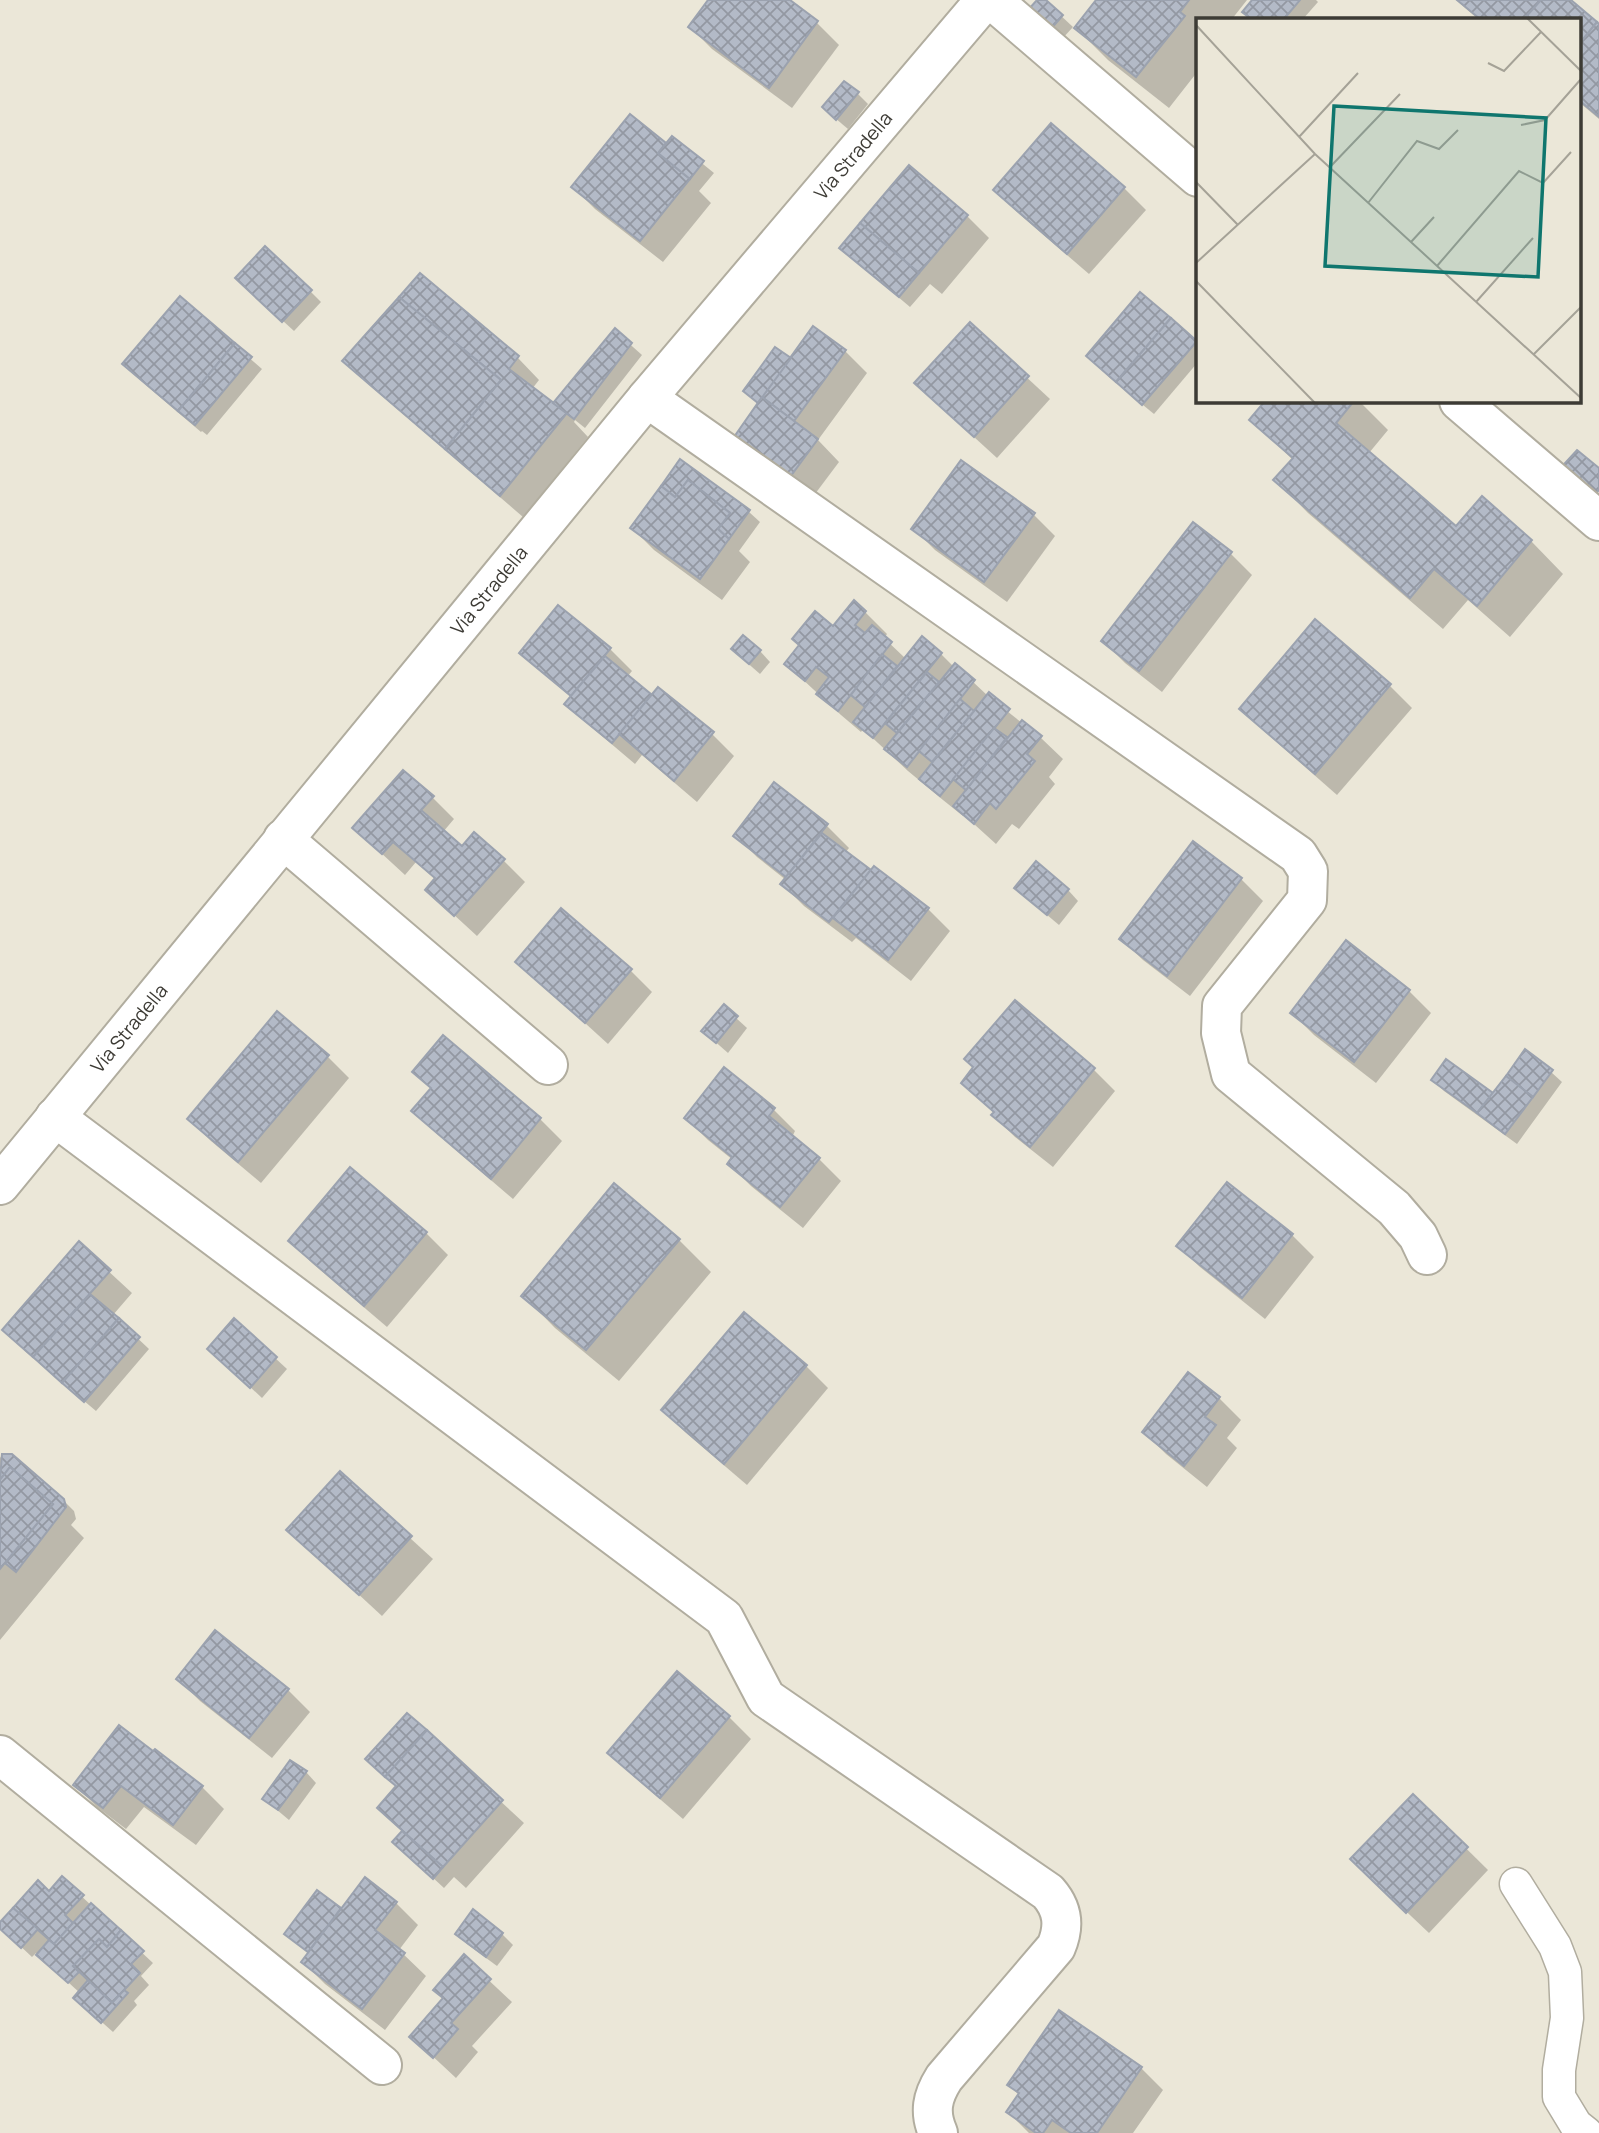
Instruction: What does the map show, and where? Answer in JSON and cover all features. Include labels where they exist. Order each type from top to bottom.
[{"type":"street","name":"Via Stradella","points":[[0,1185],[647,398],[985,0]]},
{"type":"street","points":[[992,0],[1196,175]]},
{"type":"street","points":[[647,398],[1298,855],[1308,870],[1307,900],[1222,1006],[1221,1033],[1231,1074],[1394,1208],[1418,1236],[1427,1255]]},
{"type":"street","points":[[1460,402],[1599,521]]},
{"type":"street","points":[[283,839],[548,1065]]},
{"type":"street","points":[[55,1117],[724,1618],[766,1698],[1048,1892],[1056,1901],[1062,1924],[1056,1947],[940,2084],[932,2105],[933,2121],[938,2133]]},
{"type":"street","points":[[0,1755],[382,2065]]},
{"type":"lane","points":[[1516,1884],[1555,1946],[1564,1972],[1567,2018],[1559,2070],[1559,2097],[1576,2125],[1586,2133]]},
{"type":"building","points":[[708,0],[790,0],[818,21],[769,88],[688,27]]},
{"type":"building","points":[[1037,0],[1046,0],[1063,15],[1050,30],[1028,10]]},
{"type":"building","points":[[1096,0],[1189,0],[1180,12],[1185,16],[1136,77],[1074,28]]},
{"type":"building","points":[[1252,0],[1300,0],[1285,18],[1250,18],[1242,12]]},
{"type":"building","points":[[1457,0],[1541,0],[1525,18],[1479,18]]},
{"type":"building","points":[[1541,0],[1571,0],[1597,22],[1582,41],[1582,18],[1525,18]]},
{"type":"building","points":[[1597,22],[1599,117],[1582,103],[1582,41]]},
{"type":"building","points":[[844,81],[859,92],[836,120],[822,107]]},
{"type":"building","points":[[630,114],[666,143],[658,153],[690,179],[640,241],[571,187]]},
{"type":"building","points":[[1051,123],[1125,187],[1067,254],[993,190]]},
{"type":"building","points":[[672,136],[704,161],[690,179],[658,153]]},
{"type":"building","points":[[909,165],[968,215],[919,273],[860,223]]},
{"type":"building","points":[[860,223],[919,273],[899,297],[839,248]]},
{"type":"building","points":[[265,246],[312,290],[282,322],[235,278]]},
{"type":"building","points":[[420,273],[519,356],[509,369],[567,413],[500,496],[445,449],[501,380],[399,297]]},
{"type":"building","points":[[1140,292],[1171,318],[1116,382],[1086,356]]},
{"type":"building","points":[[180,296],[235,343],[178,411],[122,364]]},
{"type":"building","points":[[399,297],[501,380],[445,449],[342,361]]},
{"type":"building","points":[[1171,318],[1196,340],[1142,405],[1116,382]]},
{"type":"building","points":[[970,322],[1029,376],[974,437],[914,383]]},
{"type":"building","points":[[813,326],[846,350],[794,421],[762,397]]},
{"type":"building","points":[[615,328],[632,343],[574,419],[553,403]]},
{"type":"building","points":[[235,343],[252,357],[195,425],[178,411]]},
{"type":"building","points":[[775,347],[791,358],[758,403],[743,391]]},
{"type":"building","points":[[762,397],[818,439],[790,477],[734,437]]},
{"type":"building","points":[[1264,402],[1353,402],[1336,423],[1456,526],[1482,496],[1532,540],[1477,606],[1434,569],[1410,598],[1273,480],[1293,458],[1249,420]]},
{"type":"building","points":[[1577,450],[1599,468],[1599,490],[1590,501],[1556,473]]},
{"type":"building","points":[[680,459],[750,510],[729,539],[718,529],[730,513],[688,480],[675,497],[661,486]]},
{"type":"building","points":[[961,460],[1035,513],[984,582],[911,529]]},
{"type":"building","points":[[688,480],[730,513],[718,529],[729,539],[700,579],[630,528],[661,486],[675,497]]},
{"type":"building","points":[[1193,522],[1232,552],[1139,671],[1101,641]]},
{"type":"building","points":[[854,600],[866,611],[855,625],[865,633],[872,625],[892,642],[838,711],[816,694],[829,677],[816,667],[805,681],[784,664],[799,645],[792,639],[815,611],[833,626]]},
{"type":"building","points":[[558,605],[611,648],[571,696],[519,653]]},
{"type":"building","points":[[1315,619],[1391,684],[1315,774],[1239,709]]},
{"type":"building","points":[[743,635],[761,650],[749,664],[731,649]]},
{"type":"building","points":[[922,636],[942,653],[873,738],[853,722]]},
{"type":"building","points":[[882,654],[897,666],[865,707],[851,695]]},
{"type":"building","points":[[605,656],[652,695],[612,743],[564,704]]},
{"type":"building","points":[[955,663],[975,680],[907,767],[884,749]]},
{"type":"building","points":[[927,672],[939,682],[897,733],[885,723]]},
{"type":"building","points":[[658,687],[714,732],[674,781],[619,734]]},
{"type":"building","points":[[989,692],[1010,709],[940,796],[919,779]]},
{"type":"building","points":[[960,699],[974,711],[932,762],[919,751]]},
{"type":"building","points":[[1022,720],[1042,736],[1027,754],[1035,761],[996,809],[990,803],[974,824],[953,806]]},
{"type":"building","points":[[994,728],[1007,737],[966,790],[953,779]]},
{"type":"building","points":[[403,770],[434,796],[421,810],[462,846],[474,832],[505,859],[454,916],[425,890],[435,878],[393,842],[382,854],[352,828]]},
{"type":"building","points":[[774,782],[828,824],[786,877],[733,836]]},
{"type":"building","points":[[822,833],[871,870],[829,922],[780,884]]},
{"type":"building","points":[[1193,841],[1242,878],[1167,976],[1119,939]]},
{"type":"building","points":[[1036,861],[1069,889],[1047,915],[1014,888]]},
{"type":"building","points":[[874,866],[929,908],[888,960],[833,918]]},
{"type":"building","points":[[561,908],[632,969],[585,1023],[515,962]]},
{"type":"building","points":[[1346,940],[1410,990],[1354,1062],[1290,1013]]},
{"type":"building","points":[[1015,1000],[1095,1068],[1030,1147],[991,1115],[994,1112],[961,1083],[973,1067],[964,1059]]},
{"type":"building","points":[[724,1004],[738,1016],[716,1043],[701,1031]]},
{"type":"building","points":[[277,1011],[329,1055],[238,1162],[187,1119]]},
{"type":"building","points":[[443,1035],[541,1118],[491,1179],[411,1111],[431,1088],[412,1072]]},
{"type":"building","points":[[1525,1049],[1553,1070],[1533,1097],[1506,1076]]},
{"type":"building","points":[[1446,1059],[1493,1093],[1477,1113],[1431,1080]]},
{"type":"building","points":[[724,1067],[775,1108],[769,1116],[820,1158],[780,1207],[727,1164],[732,1157],[684,1118]]},
{"type":"building","points":[[1506,1076],[1533,1097],[1505,1134],[1477,1113]]},
{"type":"building","points":[[350,1167],[427,1232],[364,1306],[288,1241]]},
{"type":"building","points":[[1227,1182],[1293,1234],[1242,1298],[1176,1246]]},
{"type":"building","points":[[614,1183],[680,1239],[586,1350],[521,1296]]},
{"type":"building","points":[[79,1241],[111,1270],[33,1357],[2,1330]]},
{"type":"building","points":[[90,1294],[119,1318],[62,1383],[33,1357]]},
{"type":"building","points":[[744,1312],[807,1365],[724,1464],[661,1410]]},
{"type":"building","points":[[119,1318],[140,1337],[84,1402],[62,1383]]},
{"type":"building","points":[[234,1318],[277,1357],[250,1388],[207,1349]]},
{"type":"building","points":[[1188,1372],[1220,1397],[1205,1417],[1216,1425],[1184,1466],[1142,1432]]},
{"type":"building","points":[[2,1454],[12,1454],[64,1499],[66,1507],[16,1572],[5,1563],[53,1504],[10,1467],[0,1480]]},
{"type":"building","points":[[10,1467],[53,1504],[0,1569],[0,1480]]},
{"type":"building","points":[[340,1471],[412,1536],[359,1595],[286,1530]]},
{"type":"building","points":[[215,1630],[289,1689],[249,1738],[176,1679]]},
{"type":"building","points":[[677,1671],[730,1716],[660,1798],[607,1753]]},
{"type":"building","points":[[407,1713],[427,1730],[385,1777],[365,1759]]},
{"type":"building","points":[[119,1725],[203,1786],[173,1825],[121,1786],[103,1808],[73,1785]]},
{"type":"building","points":[[427,1730],[503,1800],[443,1867],[377,1808],[396,1786],[385,1777]]},
{"type":"building","points":[[290,1760],[307,1771],[278,1810],[262,1799]]},
{"type":"building","points":[[1413,1794],[1468,1847],[1406,1913],[1350,1859]]},
{"type":"building","points":[[402,1831],[443,1867],[433,1879],[392,1842]]},
{"type":"building","points":[[62,1876],[84,1895],[65,1915],[73,1923],[54,1944],[13,1908],[38,1880],[49,1891]]},
{"type":"building","points":[[365,1877],[397,1902],[375,1930],[405,1953],[362,2009],[301,1962]]},
{"type":"building","points":[[317,1890],[341,1908],[308,1952],[284,1934]]},
{"type":"building","points":[[91,1903],[121,1930],[107,1947],[99,1939],[73,1966],[79,1972],[68,1983],[36,1955],[49,1940],[54,1944]]},
{"type":"building","points":[[13,1908],[38,1929],[21,1948],[0,1929],[0,1922]]},
{"type":"building","points":[[473,1909],[503,1933],[486,1957],[455,1934]]},
{"type":"building","points":[[121,1930],[144,1951],[131,1964],[140,1973],[112,2003],[73,1966],[99,1939],[107,1947]]},
{"type":"building","points":[[464,1954],[491,1979],[451,2023],[458,2029],[433,2058],[409,2037],[443,1998],[433,1990]]},
{"type":"building","points":[[88,1980],[112,2003],[124,1990],[128,1993],[101,2023],[73,1998]]},
{"type":"building","points":[[1059,2010],[1142,2067],[1097,2133],[1071,2133],[1052,2120],[1043,2133],[1036,2133],[1006,2112],[1019,2093],[1007,2085]]}]
